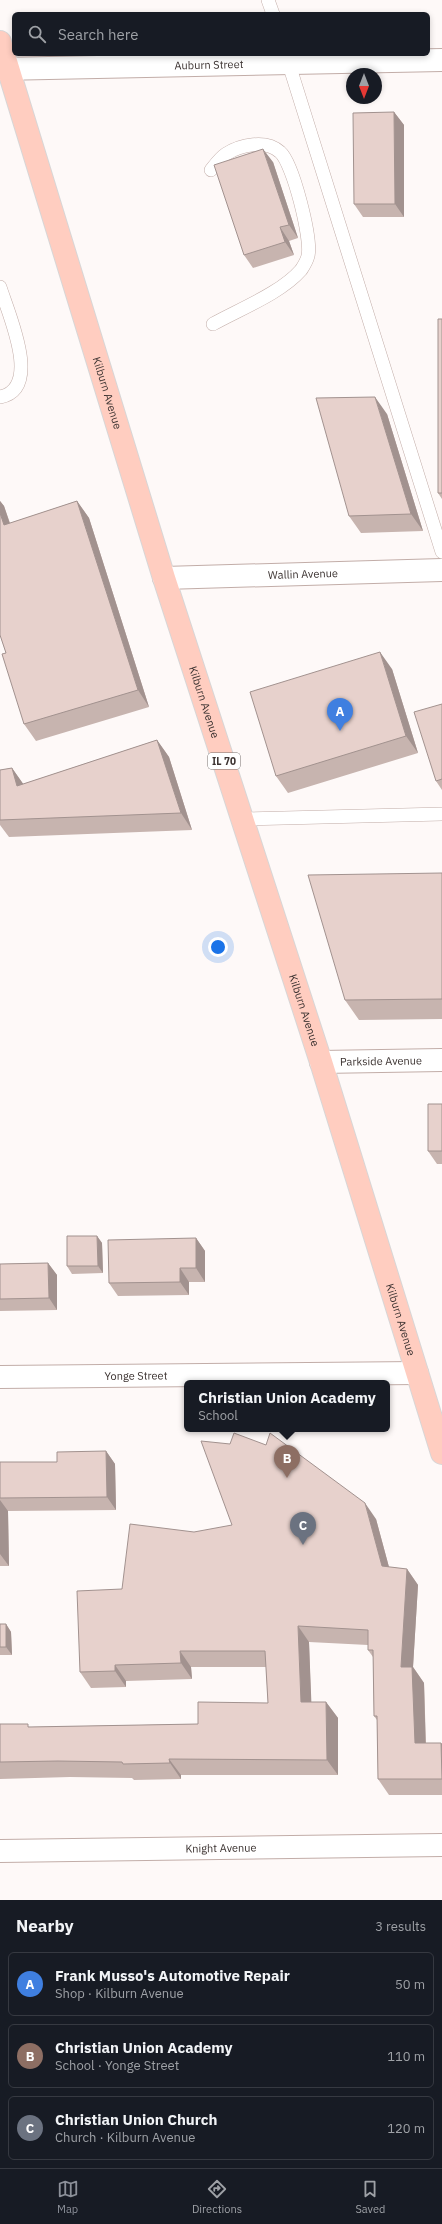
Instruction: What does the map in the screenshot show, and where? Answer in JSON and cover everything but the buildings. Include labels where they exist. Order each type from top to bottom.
[{"type":"main road","name":"Kilburn Avenue","points":[[0,42],[4,69],[164,578],[321,1062],[442,1453]]},
{"type":"street","name":"Auburn Street","points":[[4,69],[288,59],[442,60]]},
{"type":"street","name":"Wallin Avenue","points":[[164,578],[442,570]]},
{"type":"street","name":"Parkside Avenue","points":[[321,1062],[442,1060]]},
{"type":"street","name":"Yonge Street","points":[[0,1377],[417,1374]]},
{"type":"street","name":"Knight Avenue","points":[[0,1851],[442,1845]]},
{"type":"lane","points":[[268,0],[272,12]]},
{"type":"lane","points":[[288,59],[442,552]]},
{"type":"lane","points":[[211,170],[225,155],[242,147],[261,144],[273,147],[281,153],[287,163],[304,216],[308,240],[308,256],[302,269],[284,284],[213,324]]},
{"type":"lane","points":[[0,287],[20,352],[21,367],[18,387],[13,392],[0,397]]},
{"type":"lane","points":[[242,819],[442,814]]},
{"type":"place","name":"Frank Musso's Automotive Repair","points":[[340,731]]},
{"type":"place","name":"Christian Union Academy","points":[[287,1478]]},
{"type":"place","name":"Christian Union Church","points":[[303,1545]]}]
